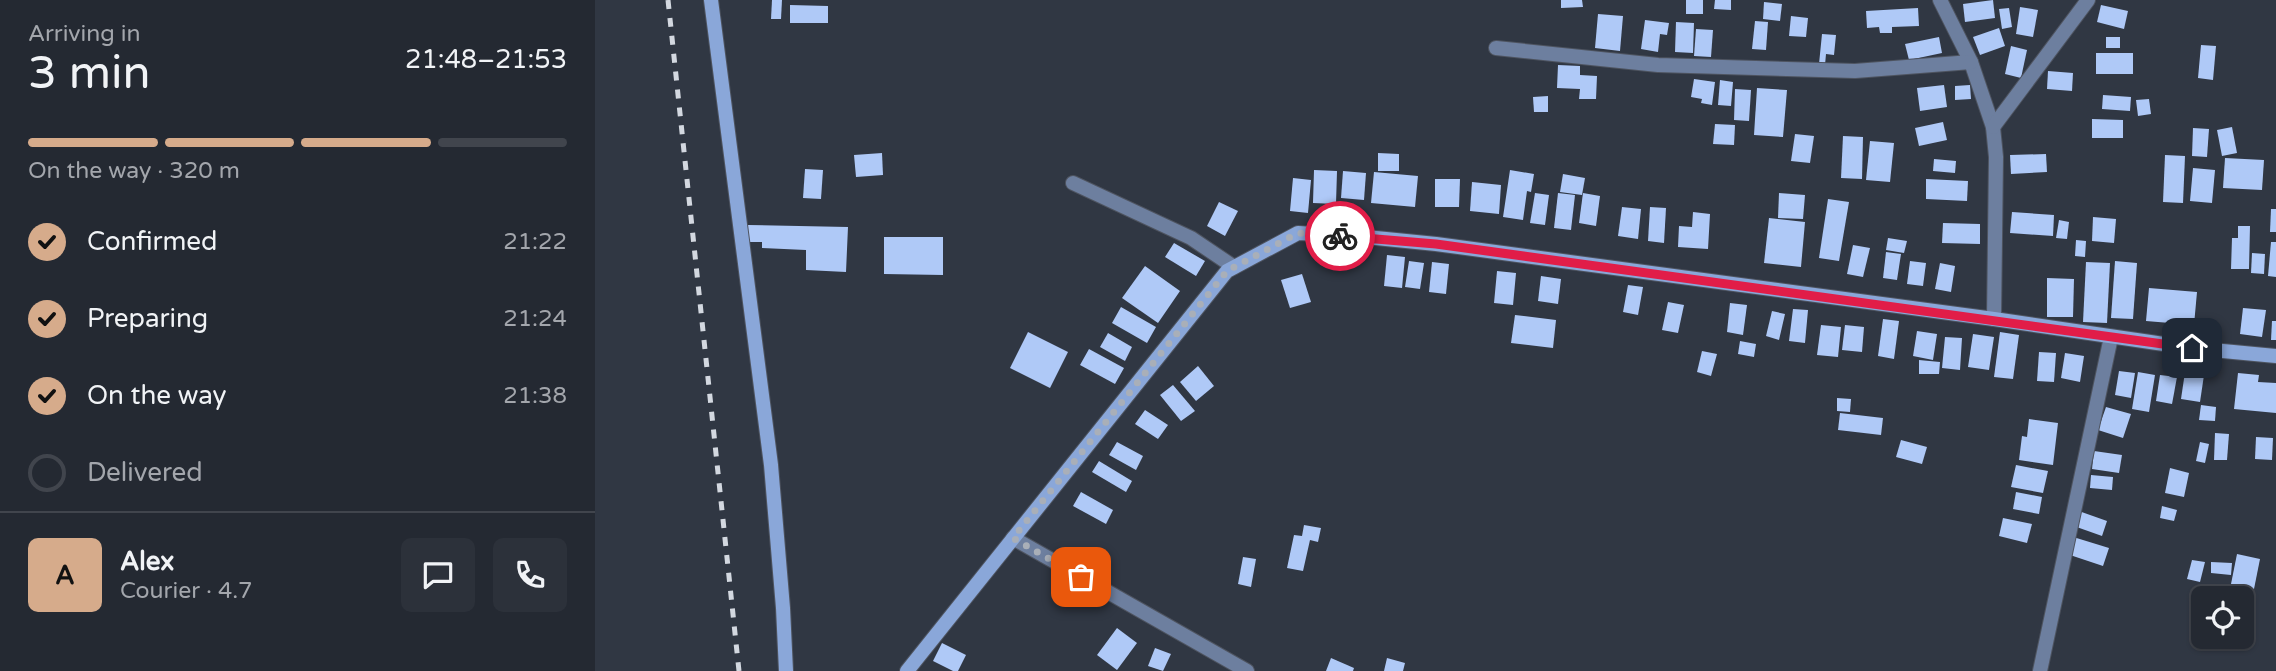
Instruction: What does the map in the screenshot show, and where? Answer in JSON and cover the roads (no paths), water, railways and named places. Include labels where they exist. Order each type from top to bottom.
[{"type":"street","points":[[711,0],[771,465],[786,671]]},
{"type":"street","points":[[1940,0],[1971,62],[1993,127],[1996,158],[1994,319]]},
{"type":"street","points":[[1993,127],[2088,0]]},
{"type":"street","points":[[1496,48],[1658,65],[1842,71],[1971,62]]},
{"type":"street","points":[[1073,183],[1191,238],[1234,267]]},
{"type":"street","points":[[907,671],[1227,271],[1298,233],[1436,244],[2192,348],[2276,356]]},
{"type":"street","points":[[2040,671],[2111,337]]},
{"type":"street","points":[[1013,538],[1247,671]]},
{"type":"railway","points":[[668,0],[739,671]]}]
